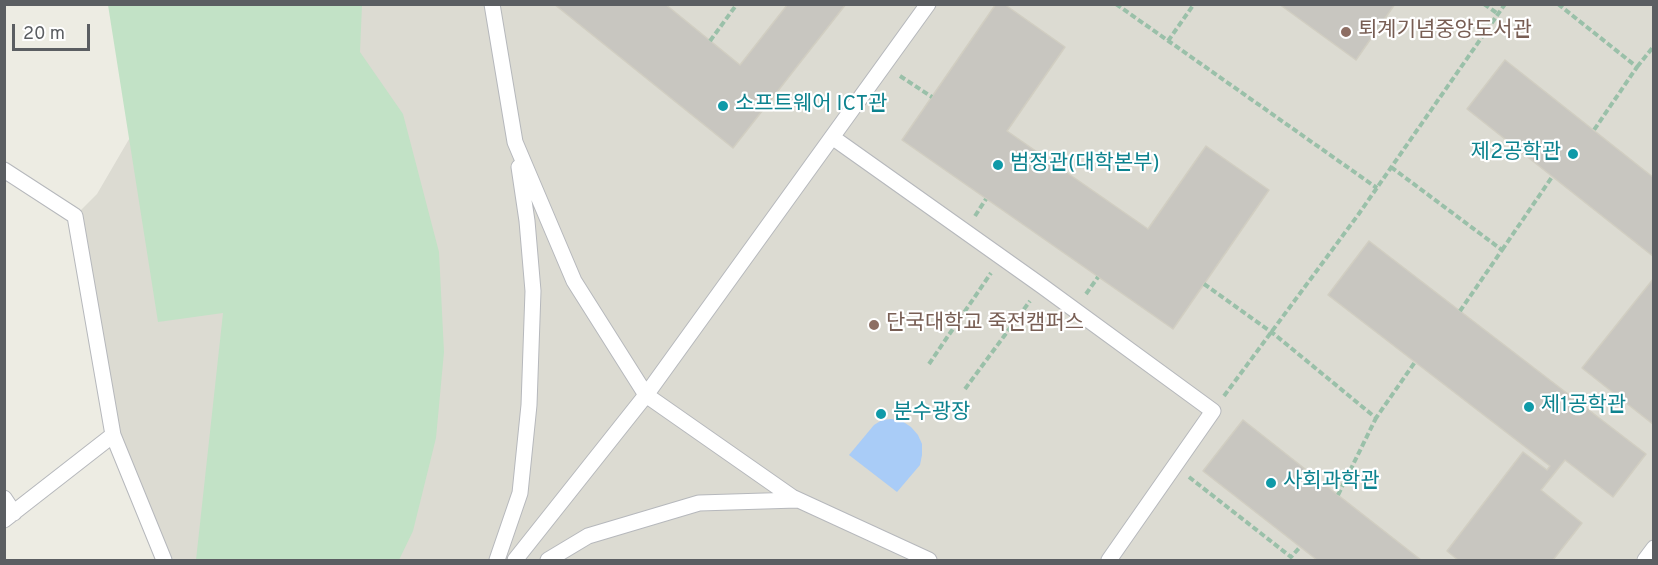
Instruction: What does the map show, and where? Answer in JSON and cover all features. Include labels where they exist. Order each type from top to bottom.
[{"type":"lane","points":[[492,4],[527,221],[533,291],[529,405],[520,493],[497,561]]},
{"type":"lane","points":[[515,561],[646,394],[928,4]]},
{"type":"lane","points":[[832,137],[1213,411],[1108,561]]},
{"type":"lane","points":[[515,142],[574,281],[646,394],[799,500],[929,561]]},
{"type":"lane","points":[[4,170],[75,216],[114,435],[164,561]]},
{"type":"lane","points":[[4,498],[9,517],[114,435]]},
{"type":"lane","points":[[548,561],[588,536],[699,503],[799,500]]},
{"type":"lane","points":[[1645,561],[1653,548]]},
{"type":"path","points":[[710,40],[736,6],[730,4]]},
{"type":"path","points":[[1116,4],[1377,188]]},
{"type":"path","points":[[1168,41],[1194,4]]},
{"type":"path","points":[[1484,4],[1498,14]]},
{"type":"path","points":[[1213,411],[1377,188],[1505,4]]},
{"type":"path","points":[[1558,4],[1637,66]]},
{"type":"path","points":[[1594,130],[1653,46]]},
{"type":"path","points":[[884,65],[932,98]]},
{"type":"path","points":[[1391,168],[1502,250]]},
{"type":"path","points":[[1460,311],[1552,177]]},
{"type":"path","points":[[929,364],[1001,257]]},
{"type":"path","points":[[1204,284],[1271,332],[1376,418]]},
{"type":"path","points":[[964,390],[1042,286]]},
{"type":"path","points":[[1338,495],[1376,418],[1415,362]]},
{"type":"path","points":[[1175,465],[1291,557],[1300,547]]},
{"type":"shaded area","name":"단국대학교 죽전캠퍼스","points":[[192,5],[1653,5],[1653,560],[164,560],[113,435],[75,216],[97,194],[177,57]]},
{"type":"green space","points":[[108,5],[362,5],[360,52],[403,114],[439,252],[444,352],[436,438],[413,531],[399,560],[196,560],[223,313],[158,322]]},
{"type":"water","points":[[882,420],[902,421],[911,427],[922,444],[920,465],[897,492],[849,455],[874,425]]},
{"type":"building","name":"소프트웨어 ICT관","points":[[554,4],[665,4],[740,65],[788,4],[846,4],[733,148]]},
{"type":"building","name":"범정관(대학본부)","points":[[996,4],[1004,4],[1065,47],[1007,131],[1148,229],[1206,146],[1269,190],[1173,329],[902,140]]},
{"type":"building","name":"퇴계기념중앙도서관","points":[[1279,4],[1395,4],[1356,60]]},
{"type":"building","name":"제2공학관","points":[[1505,60],[1654,178],[1654,257],[1467,109]]},
{"type":"building","name":"제1공학관","points":[[1369,241],[1646,454],[1613,497],[1565,460],[1541,490],[1582,523],[1553,560],[1458,560],[1447,551],[1523,452],[1547,470],[1550,466],[1328,295]]},
{"type":"building","points":[[1654,278],[1654,425],[1582,368]]},
{"type":"building","name":"사회과학관","points":[[1243,420],[1421,560],[1317,560],[1203,471]]},
{"type":"place","name":"퇴계기념중앙도서관","points":[[1346,32]]},
{"type":"place","name":"소프트웨어 ICT관","points":[[723,106]]},
{"type":"place","name":"제2공학관","points":[[1573,154]]},
{"type":"place","name":"범정관(대학본부)","points":[[998,165]]},
{"type":"place","name":"단국대학교 죽전캠퍼스","points":[[874,325]]},
{"type":"place","name":"제1공학관","points":[[1529,407]]},
{"type":"place","name":"분수광장","points":[[881,414]]},
{"type":"place","name":"사회과학관","points":[[1271,483]]}]
